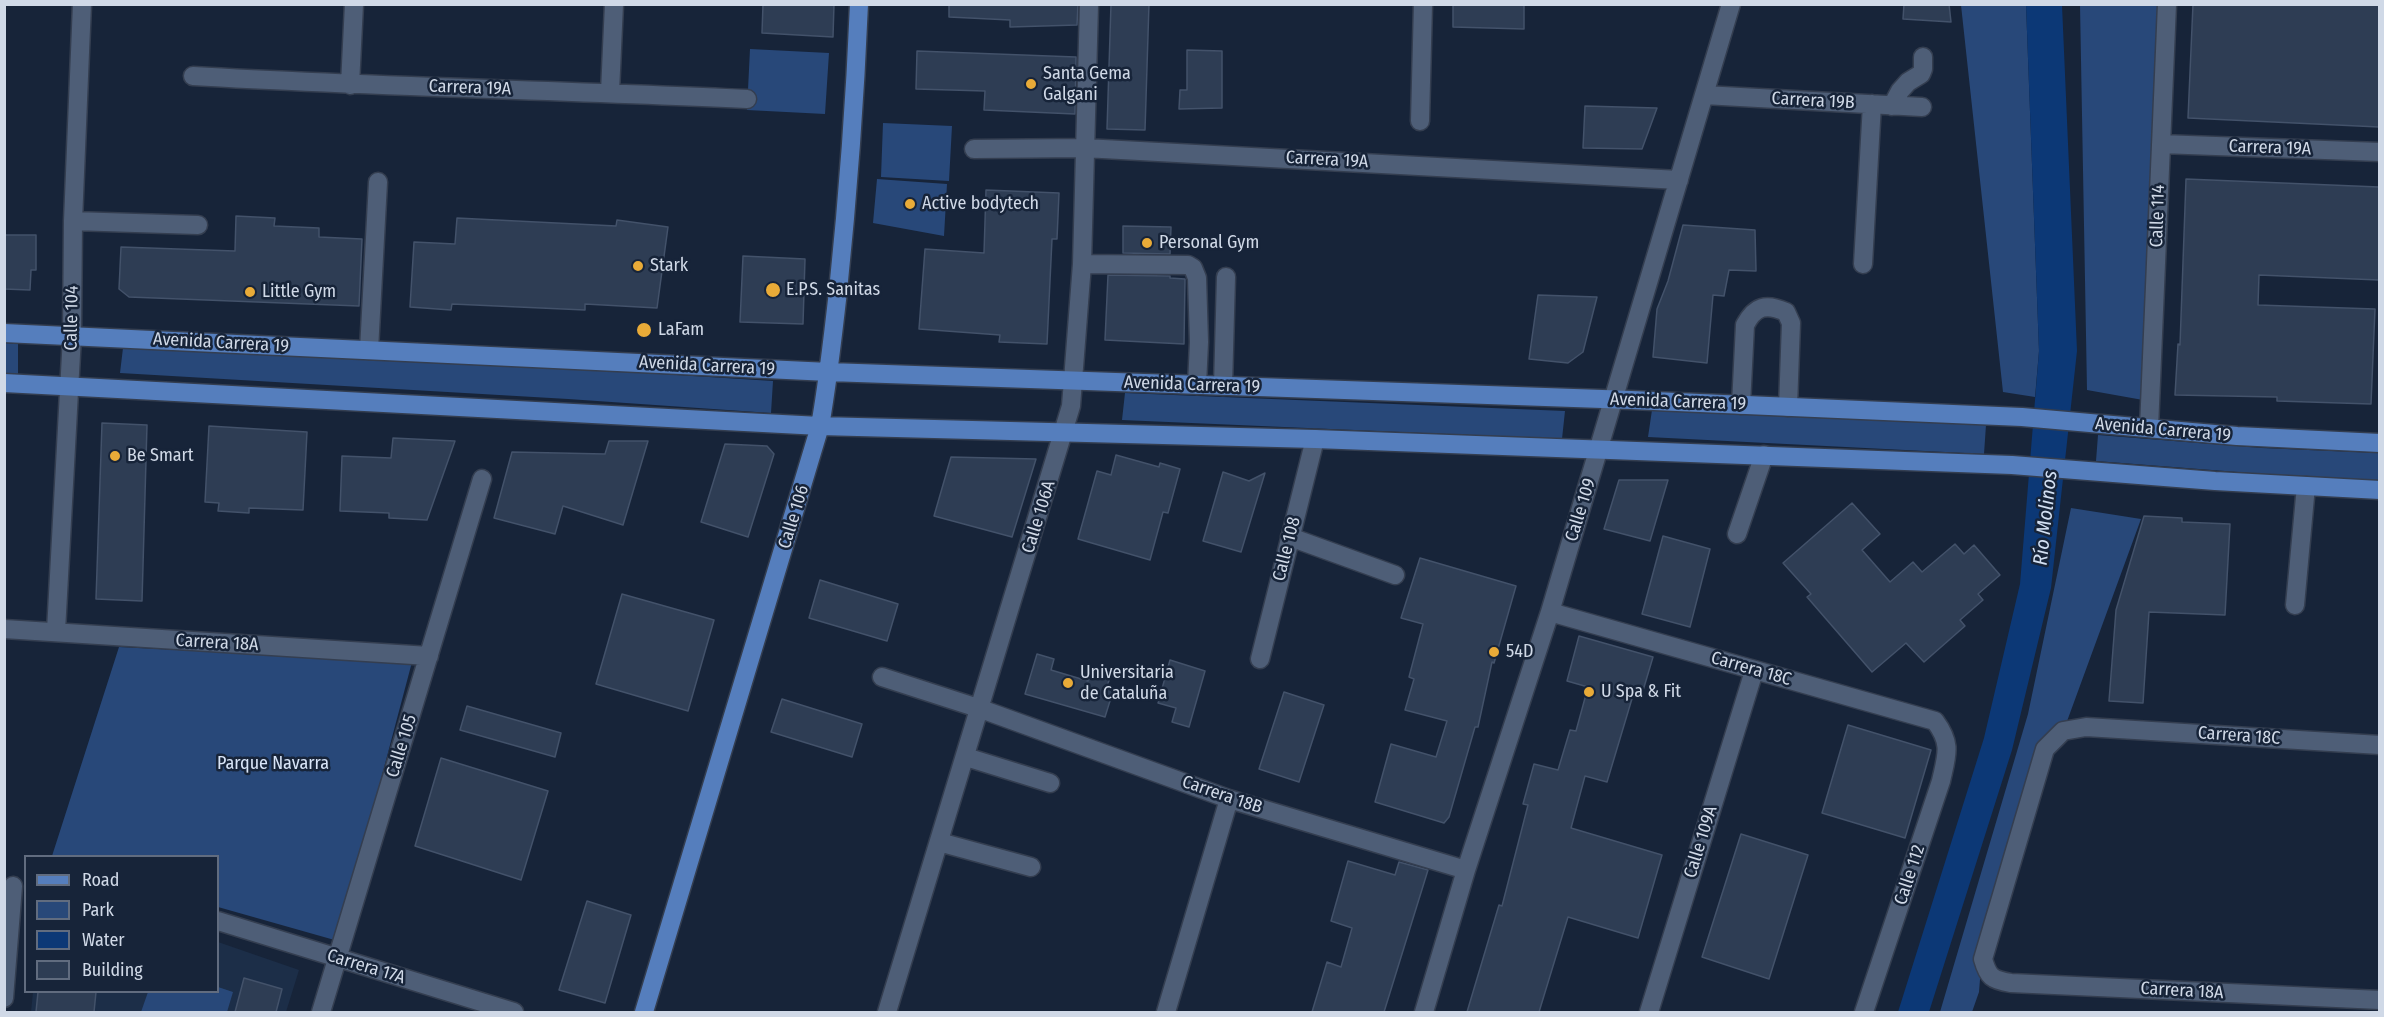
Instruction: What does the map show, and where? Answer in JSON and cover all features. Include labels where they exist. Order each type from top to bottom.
[{"type":"main road","name":"Calle 106","points":[[644,1012],[820,426],[829,372],[845,228],[854,113],[859,4]]},
{"type":"main road","name":"Avenida Carrera 19","points":[[4,333],[829,372],[1788,406],[2022,417],[2237,436],[2379,442]]},
{"type":"main road","points":[[4,384],[820,426],[1315,439],[2026,466],[2215,481],[2379,490]]},
{"type":"street","name":"Calle 104","points":[[56,631],[70,386],[82,4]]},
{"type":"street","points":[[350,85],[354,4]]},
{"type":"street","points":[[610,92],[614,4]]},
{"type":"street","name":"Calle 106A","points":[[887,1012],[981,709],[1071,406],[1082,264],[1089,4]]},
{"type":"street","points":[[1420,121],[1423,4]]},
{"type":"street","name":"Calle 109","points":[[1424,1012],[1466,870],[1550,612],[1731,4]]},
{"type":"street","name":"Calle 114","points":[[2149,428],[2167,4]]},
{"type":"street","points":[[1892,106],[1908,82],[1921,74],[1923,57]]},
{"type":"street","name":"Carrera 19A","points":[[193,76],[350,85],[610,92],[747,99]]},
{"type":"street","name":"Carrera 19B","points":[[1704,95],[1922,107]]},
{"type":"street","points":[[1863,264],[1872,104]]},
{"type":"street","name":"Carrera 19A","points":[[2161,144],[2379,152]]},
{"type":"street","name":"Carrera 19A","points":[[974,148],[1084,148],[1678,180]]},
{"type":"street","points":[[369,350],[378,182]]},
{"type":"street","points":[[74,221],[198,225]]},
{"type":"street","points":[[1082,264],[1188,265],[1193,268],[1197,278],[1199,342],[1197,385]]},
{"type":"street","points":[[1223,386],[1226,277]]},
{"type":"street","points":[[1741,405],[1745,325],[1751,313],[1762,306],[1768,306],[1785,312],[1791,323],[1788,406]]},
{"type":"street","name":"Calle 108","points":[[1260,659],[1315,439]]},
{"type":"street","points":[[1737,534],[1764,455]]},
{"type":"street","name":"Calle 105","points":[[321,1012],[482,479]]},
{"type":"street","points":[[2295,605],[2306,486]]},
{"type":"street","points":[[1290,537],[1395,575]]},
{"type":"street","name":"Carrera 18C","points":[[1550,612],[1754,671],[1917,714],[1935,721],[1946,735]]},
{"type":"street","name":"Carrera 18A","points":[[4,629],[429,656]]},
{"type":"street","name":"Calle 109A","points":[[1648,1012],[1754,671]]},
{"type":"street","name":"Carrera 18B","points":[[882,677],[981,709],[1230,799],[1466,870]]},
{"type":"street","name":"Carrera 18C","points":[[1987,973],[1983,959],[1985,946],[2046,749],[2063,731],[2086,727],[2379,746]]},
{"type":"street","name":"Calle 112","points":[[1864,1012],[1941,781],[1947,753],[1946,735]]},
{"type":"street","points":[[966,757],[1050,783]]},
{"type":"street","points":[[1166,1012],[1230,799]]},
{"type":"street","points":[[939,842],[1031,867]]},
{"type":"street","points":[[4,998],[14,886]]},
{"type":"street","name":"Carrera 17A","points":[[219,921],[514,1012]]},
{"type":"street","name":"Carrera 18A","points":[[1987,973],[1997,981],[2011,983],[2379,1000]]},
{"type":"shaded area","points":[[219,942],[299,970],[286,1012],[31,1012],[33,993],[219,993]]},
{"type":"green space","points":[[1961,5],[2026,5],[2039,351],[2035,397],[2003,392]]},
{"type":"green space","points":[[2080,5],[2161,5],[2143,400],[2087,390]]},
{"type":"green space","points":[[750,49],[829,53],[825,114],[747,110]]},
{"type":"green space","points":[[883,123],[952,126],[949,181],[881,177]]},
{"type":"green space","name":"Active bodytech","points":[[877,179],[947,184],[944,236],[873,223]]},
{"type":"green space","points":[[5,343],[18,344],[18,376],[5,375]]},
{"type":"green space","points":[[123,348],[517,365],[773,381],[771,413],[120,373]]},
{"type":"green space","points":[[1125,393],[1565,411],[1562,439],[1122,420]]},
{"type":"green space","points":[[1652,410],[1986,425],[1984,454],[1648,437]]},
{"type":"green space","points":[[2098,435],[2262,448],[2379,453],[2379,483],[2096,461]]},
{"type":"green space","points":[[2071,508],[2141,519],[2066,724],[2042,739],[1982,954],[1979,992],[1972,1012],[1940,1012],[2028,714]]},
{"type":"green space","name":"Parque Navarra","points":[[119,647],[412,662],[338,941],[219,907],[219,855],[52,855]]},
{"type":"green space","points":[[219,987],[233,992],[227,1012],[141,1012],[148,993],[219,993]]},
{"type":"water","name":"Río Molinos","points":[[2026,5],[2062,5],[2077,351],[2051,588],[2012,750],[1929,1012],[1898,1012],[1984,738],[2020,584],[2039,351]]},
{"type":"building","points":[[763,4],[834,4],[833,37],[762,33]]},
{"type":"building","points":[[949,4],[1078,4],[1077,25],[1010,27],[1010,20],[949,17]]},
{"type":"building","points":[[1111,4],[1149,4],[1145,130],[1107,129]]},
{"type":"building","points":[[1453,4],[1524,4],[1524,29],[1453,27]]},
{"type":"building","points":[[1904,4],[1949,4],[1951,22],[1903,19]]},
{"type":"building","points":[[2193,4],[2379,4],[2379,127],[2188,118]]},
{"type":"building","points":[[1187,50],[1222,51],[1222,108],[1179,109],[1180,90],[1187,90]]},
{"type":"building","name":"Santa Gema Galgani","points":[[917,51],[1076,57],[1075,114],[984,110],[985,91],[916,89]]},
{"type":"building","points":[[1585,106],[1657,108],[1642,149],[1583,148]]},
{"type":"building","points":[[2186,179],[2379,187],[2379,280],[2259,275],[2258,305],[2375,309],[2371,404],[2277,401],[2277,397],[2175,395],[2178,344],[2180,345]]},
{"type":"building","points":[[986,190],[1059,193],[1057,239],[1052,239],[1047,344],[999,342],[1000,335],[919,329],[925,249],[984,253]]},
{"type":"building","points":[[236,216],[275,218],[274,226],[319,228],[319,237],[362,239],[359,306],[129,297],[119,289],[121,247],[235,251]]},
{"type":"building","points":[[457,218],[616,226],[617,220],[668,227],[657,308],[585,304],[585,310],[452,304],[451,310],[410,307],[414,242],[455,244]]},
{"type":"building","points":[[1683,225],[1755,230],[1756,271],[1729,270],[1724,296],[1713,295],[1707,363],[1653,357],[1657,309],[1668,281]]},
{"type":"building","name":"Personal Gym","points":[[1123,226],[1171,227],[1170,254],[1123,253]]},
{"type":"building","points":[[4,235],[36,235],[36,270],[31,270],[30,290],[4,289]]},
{"type":"building","name":"E.P.S. Sanitas","points":[[743,256],[805,259],[803,324],[740,322]]},
{"type":"building","points":[[1108,275],[1170,276],[1170,278],[1185,279],[1184,344],[1105,340]]},
{"type":"building","points":[[1538,295],[1597,297],[1583,352],[1568,363],[1529,359]]},
{"type":"building","points":[[102,423],[147,425],[142,601],[96,599]]},
{"type":"building","points":[[209,426],[307,432],[303,510],[249,508],[249,513],[218,511],[219,503],[205,502]]},
{"type":"building","points":[[393,438],[455,441],[427,520],[389,518],[389,513],[340,511],[342,456],[391,458]]},
{"type":"building","points":[[609,441],[648,441],[623,525],[563,506],[555,534],[494,518],[512,452],[605,454]]},
{"type":"building","points":[[725,444],[767,446],[774,454],[748,537],[701,522]]},
{"type":"building","points":[[1116,455],[1159,467],[1160,463],[1180,469],[1168,513],[1163,512],[1150,560],[1078,539],[1097,471],[1111,475]]},
{"type":"building","points":[[951,457],[1036,459],[1012,537],[934,516]]},
{"type":"building","points":[[1223,472],[1249,481],[1265,473],[1241,552],[1203,541]]},
{"type":"building","points":[[1619,480],[1668,480],[1650,541],[1604,529]]},
{"type":"building","points":[[1852,503],[1880,534],[1862,550],[1890,582],[1913,562],[1922,572],[1955,544],[1964,554],[1974,545],[2000,575],[1978,594],[1983,600],[1960,620],[1965,626],[1924,662],[1906,643],[1872,672],[1807,597],[1811,594],[1783,563]]},
{"type":"building","points":[[2144,516],[2182,518],[2182,522],[2230,524],[2225,615],[2149,612],[2143,703],[2109,701],[2116,610]]},
{"type":"building","points":[[1663,536],[1710,549],[1690,627],[1642,614]]},
{"type":"building","points":[[1420,558],[1516,586],[1494,663],[1492,662],[1478,727],[1475,727],[1449,817],[1444,823],[1375,802],[1391,744],[1436,757],[1447,721],[1405,710],[1414,679],[1409,677],[1423,624],[1401,618]]},
{"type":"building","points":[[820,580],[898,604],[887,641],[809,618]]},
{"type":"building","points":[[622,594],[714,620],[688,711],[596,684]]},
{"type":"building","points":[[1579,636],[1653,657],[1642,694],[1634,692],[1607,782],[1585,776],[1571,828],[1662,855],[1638,938],[1568,917],[1539,1012],[1467,1012],[1499,905],[1502,906],[1528,805],[1523,804],[1534,764],[1558,770],[1570,730],[1576,731],[1588,687],[1567,681]]},
{"type":"building","name":"Universitaria de Cataluña","points":[[1037,654],[1054,659],[1051,670],[1088,681],[1090,672],[1110,678],[1107,686],[1114,688],[1105,717],[1025,694]]},
{"type":"building","points":[[1170,660],[1205,671],[1189,727],[1172,722],[1176,708],[1158,703]]},
{"type":"building","points":[[1284,692],[1324,705],[1299,782],[1259,769]]},
{"type":"building","points":[[782,699],[862,724],[852,757],[771,732]]},
{"type":"building","points":[[467,706],[561,733],[555,757],[460,730]]},
{"type":"building","points":[[1848,725],[1931,750],[1905,838],[1822,813]]},
{"type":"building","points":[[441,758],[548,791],[521,880],[415,846]]},
{"type":"building","points":[[1741,834],[1808,855],[1769,979],[1702,957]]},
{"type":"building","points":[[1348,861],[1395,875],[1399,862],[1428,870],[1384,1012],[1312,1012],[1327,962],[1341,967],[1352,928],[1331,921]]},
{"type":"building","points":[[587,901],[631,915],[605,1003],[559,990]]},
{"type":"building","points":[[244,978],[282,989],[276,1012],[235,1012]]},
{"type":"building","points":[[38,993],[96,993],[94,1012],[36,1012]]},
{"type":"place","name":"Santa Gema Galgani","points":[[1031,84]]},
{"type":"place","name":"Active bodytech","points":[[910,204]]},
{"type":"place","name":"Personal Gym","points":[[1147,243]]},
{"type":"place","name":"Stark","points":[[638,266]]},
{"type":"place","name":"E.P.S. Sanitas","points":[[773,290]]},
{"type":"place","name":"Little Gym","points":[[250,292]]},
{"type":"place","name":"LaFam","points":[[644,330]]},
{"type":"place","name":"Be Smart","points":[[115,456]]},
{"type":"place","name":"54D","points":[[1494,652]]},
{"type":"place","name":"Universitaria de Cataluña","points":[[1068,683]]},
{"type":"place","name":"U Spa & Fit","points":[[1589,692]]}]
